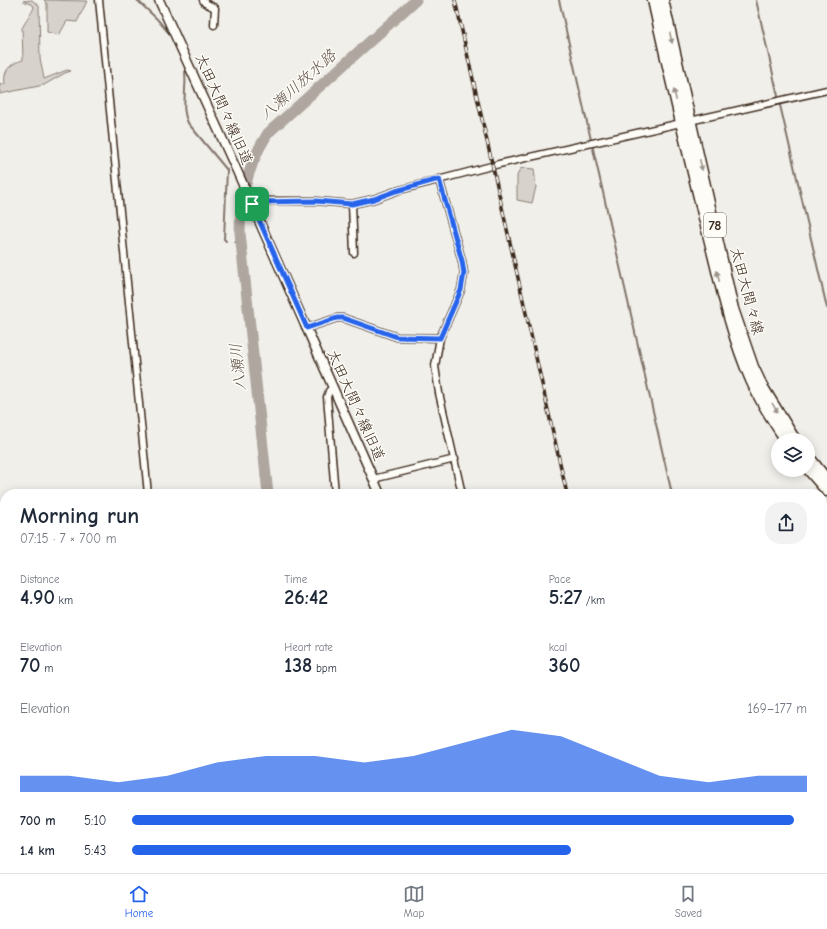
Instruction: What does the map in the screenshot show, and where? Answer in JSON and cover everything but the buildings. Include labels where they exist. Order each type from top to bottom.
[{"type":"main road","name":"太田大間々線","points":[[653,0],[686,122],[733,309],[753,366],[762,386],[791,433]]},
{"type":"main road","name":"太田大間々線","points":[[663,0],[686,122],[720,284],[735,339],[752,382],[782,433]]},
{"type":"main road","points":[[815,465],[827,480]]},
{"type":"main road","points":[[815,477],[825,489]]},
{"type":"street","points":[[99,0],[148,489]]},
{"type":"street","name":"太田大間々線旧道","points":[[159,0],[239,174],[378,489]]},
{"type":"street","points":[[203,0],[205,3],[215,8],[214,25]]},
{"type":"street","points":[[251,201],[316,201],[352,204],[374,199],[439,179],[499,164],[827,90]]},
{"type":"street","points":[[439,179],[464,273],[461,290],[440,338],[436,355],[436,374],[461,489]]},
{"type":"street","points":[[352,204],[354,253]]},
{"type":"street","points":[[307,328],[337,318],[343,318],[397,337],[440,338]]},
{"type":"street","points":[[333,388],[329,391],[327,397],[335,489]]},
{"type":"street","points":[[373,479],[455,459]]},
{"type":"shaded area","points":[[32,0],[39,6],[40,58],[44,79],[67,70],[71,71],[44,85],[0,94],[0,84],[5,84],[5,75],[8,68],[14,63],[23,60],[22,28],[34,8],[33,5],[23,1]]},
{"type":"shaded area","points":[[44,0],[87,1],[77,22],[67,21],[59,35],[47,32],[47,4]]},
{"type":"shaded area","points":[[520,169],[534,169],[536,187],[532,203],[517,200],[517,176]]},
{"type":"waterway","name":"八瀬川","points":[[137,0],[168,32]]},
{"type":"waterway","name":"八瀬川放水路","points":[[267,489],[240,233],[240,219],[246,181],[255,156],[268,133],[416,0]]},
{"type":"waterway","points":[[559,0],[671,489]]},
{"type":"waterway","points":[[756,0],[778,96]]},
{"type":"waterway","name":"八瀬川","points":[[185,68],[184,110],[188,123],[227,170],[224,239],[226,241]]},
{"type":"waterway","points":[[780,105],[827,308]]},
{"type":"waterway","name":"八瀬川","points":[[235,242],[241,242]]},
{"type":"railway","points":[[455,0],[566,489]]},
{"type":"route","points":[[439,179],[464,273],[461,290],[440,338],[397,337],[343,318],[337,318],[307,328],[252,204],[258,202],[316,201],[352,204],[374,199],[439,179]]}]
